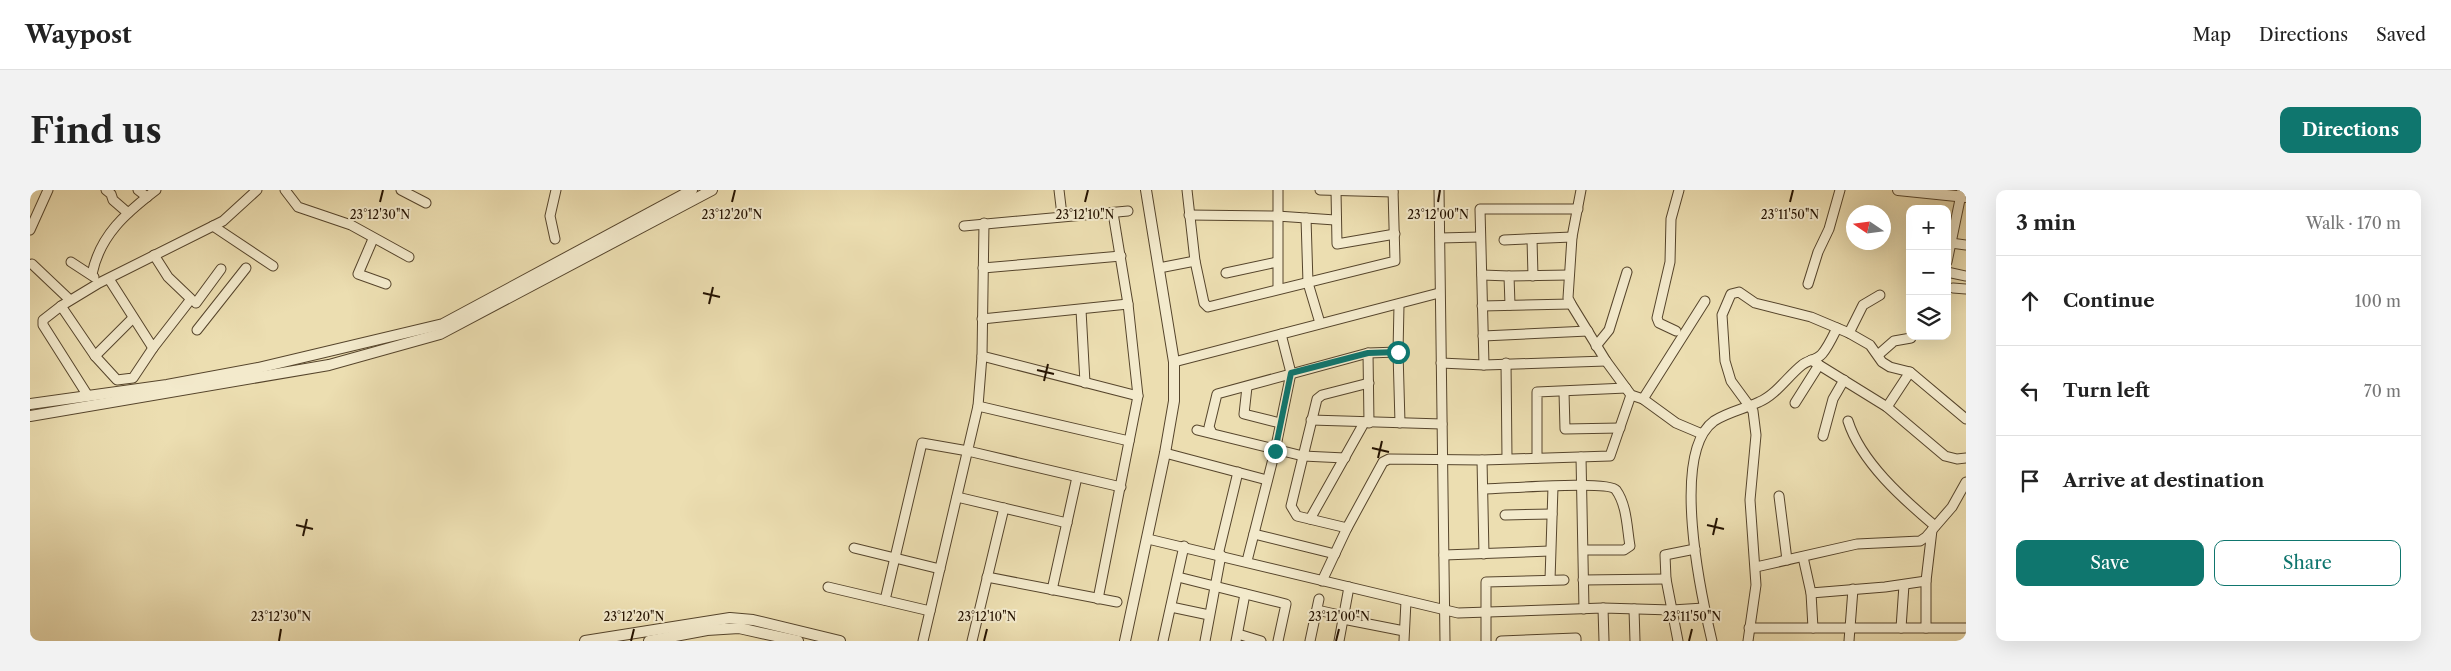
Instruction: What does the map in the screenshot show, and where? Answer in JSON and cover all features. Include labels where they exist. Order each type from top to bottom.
[{"type":"street","points":[[30,230],[48,190]]},
{"type":"street","points":[[106,190],[111,194],[113,200],[128,213]]},
{"type":"street","points":[[138,190],[148,197]]},
{"type":"street","points":[[92,274],[96,255],[118,222],[156,190]]},
{"type":"street","points":[[88,396],[43,325],[45,318],[70,300],[99,283],[223,221],[257,190]]},
{"type":"street","points":[[284,190],[298,207],[351,225],[372,239],[409,257]]},
{"type":"street","points":[[401,190],[426,203]]},
{"type":"street","points":[[555,239],[550,216],[556,190]]},
{"type":"street","points":[[30,416],[258,368],[443,324],[692,190]]},
{"type":"street","points":[[30,404],[88,396],[141,393],[329,365],[440,334],[712,190]]},
{"type":"street","points":[[1059,190],[1062,215]]},
{"type":"street","points":[[1124,641],[1148,539],[1174,401],[1174,362],[1146,190]]},
{"type":"street","points":[[1186,190],[1195,261],[1204,303],[1208,307],[1395,261],[1393,191],[1320,190]]},
{"type":"street","points":[[1278,190],[1278,289]]},
{"type":"street","points":[[1439,190],[1445,641]]},
{"type":"street","points":[[1581,190],[1572,237],[1568,298],[1596,346],[1629,391],[1676,423],[1702,434]]},
{"type":"street","points":[[1676,330],[1659,323],[1657,318],[1670,262],[1672,219],[1679,190]]},
{"type":"street","points":[[1808,284],[1818,252],[1830,230],[1840,190]]},
{"type":"street","points":[[1898,190],[1963,194],[1951,243],[1966,245]]},
{"type":"street","points":[[1336,191],[1335,220],[1337,244],[1395,234]]},
{"type":"street","points":[[1484,364],[1480,210],[1578,209]]},
{"type":"street","points":[[964,226],[1062,215],[1128,211]]},
{"type":"street","points":[[1098,599],[1138,396],[1128,304],[1113,213]]},
{"type":"street","points":[[1189,215],[1277,216],[1335,220]]},
{"type":"street","points":[[1306,218],[1308,283],[1320,323]]},
{"type":"street","points":[[923,641],[978,406],[982,356],[984,223]]},
{"type":"street","points":[[213,226],[273,266]]},
{"type":"street","points":[[1440,238],[1480,237]]},
{"type":"street","points":[[1504,240],[1572,237]]},
{"type":"street","points":[[372,239],[358,274],[386,284]]},
{"type":"street","points":[[1532,239],[1533,276]]},
{"type":"street","points":[[154,255],[168,277],[209,315]]},
{"type":"street","points":[[983,268],[1121,256]]},
{"type":"street","points":[[1159,268],[1195,261]]},
{"type":"street","points":[[70,262],[92,274],[99,283]]},
{"type":"street","points":[[1226,272],[1277,262]]},
{"type":"street","points":[[32,264],[70,300]]},
{"type":"street","points":[[197,330],[246,268]]},
{"type":"street","points":[[61,306],[95,356],[114,379],[131,379],[153,348],[221,269]]},
{"type":"street","points":[[1596,346],[1609,330],[1627,272]]},
{"type":"street","points":[[1951,273],[1966,276]]},
{"type":"street","points":[[1482,275],[1569,275]]},
{"type":"street","points":[[1509,276],[1510,305]]},
{"type":"street","points":[[109,279],[153,348]]},
{"type":"street","points":[[1953,288],[1966,289]]},
{"type":"street","points":[[1748,641],[1756,594],[1756,567],[1750,500],[1756,435],[1753,411],[1731,381],[1725,361],[1722,315],[1731,294],[1739,292],[1755,303],[1810,317],[1849,333],[1867,343],[1890,366],[1910,372],[1966,419]]},
{"type":"street","points":[[1174,362],[1320,323],[1399,305],[1439,293]]},
{"type":"street","points":[[1849,333],[1863,305],[1880,295]]},
{"type":"street","points":[[1643,399],[1705,301]]},
{"type":"street","points":[[982,319],[1128,304]]},
{"type":"street","points":[[1482,306],[1571,304]]},
{"type":"street","points":[[1399,305],[1400,423]]},
{"type":"street","points":[[1081,310],[1085,383]]},
{"type":"street","points":[[95,356],[133,318]]},
{"type":"street","points":[[1795,403],[1815,362],[1822,354],[1837,328]]},
{"type":"street","points":[[1483,336],[1588,331]]},
{"type":"street","points":[[1247,561],[1275,451],[1291,373],[1281,334]]},
{"type":"street","points":[[1878,355],[1894,341],[1906,339]]},
{"type":"street","points":[[1212,434],[1209,428],[1217,394],[1368,353],[1398,352]]},
{"type":"street","points":[[1310,519],[1367,423],[1368,353]]},
{"type":"street","points":[[982,356],[1138,396]]},
{"type":"street","points":[[1441,363],[1484,364],[1606,361]]},
{"type":"street","points":[[1712,641],[1704,608],[1690,504],[1692,480],[1702,434],[1715,421],[1761,401],[1801,366],[1815,362],[1887,407],[1945,456],[1956,460],[1966,458]]},
{"type":"street","points":[[1506,363],[1507,458]]},
{"type":"street","points":[[1887,407],[1910,372]]},
{"type":"street","points":[[1823,436],[1833,399],[1844,380]]},
{"type":"street","points":[[1347,528],[1297,516],[1292,506],[1315,403],[1319,397],[1368,383]]},
{"type":"street","points":[[1247,387],[1244,414],[1280,423]]},
{"type":"street","points":[[1538,458],[1536,392],[1629,391]]},
{"type":"street","points":[[1322,581],[1347,528],[1383,462],[1389,460],[1482,460],[1610,456],[1620,428],[1629,391]]},
{"type":"street","points":[[1564,392],[1565,429],[1620,428]]},
{"type":"street","points":[[978,406],[1129,441]]},
{"type":"street","points":[[1311,420],[1442,424]]},
{"type":"street","points":[[1848,421],[1854,440],[1898,494],[1934,528]]},
{"type":"street","points":[[1197,430],[1275,451],[1303,456],[1345,458]]},
{"type":"street","points":[[885,600],[922,443],[968,451],[1121,487]]},
{"type":"street","points":[[1165,453],[1267,480]]},
{"type":"street","points":[[1581,457],[1584,609]]},
{"type":"street","points":[[1482,460],[1484,554]]},
{"type":"street","points":[[1205,641],[1214,585],[1238,472]]},
{"type":"street","points":[[1052,590],[1077,477]]},
{"type":"street","points":[[1756,567],[1856,544],[1920,541],[1952,507],[1966,482]]},
{"type":"street","points":[[1483,490],[1583,484],[1609,485],[1615,488],[1621,498],[1630,546],[1624,550],[1584,550]]},
{"type":"street","points":[[1550,580],[1553,487]]},
{"type":"street","points":[[957,496],[1067,523]]},
{"type":"street","points":[[1779,496],[1787,560]]},
{"type":"street","points":[[972,641],[1004,508]]},
{"type":"street","points":[[1505,515],[1552,514]]},
{"type":"street","points":[[1926,628],[1926,581],[1934,528]]},
{"type":"street","points":[[1254,534],[1335,554]]},
{"type":"street","points":[[1148,539],[1247,561],[1458,613],[1603,608],[1672,610],[1704,608]]},
{"type":"street","points":[[1163,641],[1184,546]]},
{"type":"street","points":[[854,548],[940,569]]},
{"type":"street","points":[[1678,641],[1666,579],[1665,557],[1666,553],[1695,549]]},
{"type":"street","points":[[1444,555],[1550,551]]},
{"type":"street","points":[[1803,557],[1811,593],[1813,628]]},
{"type":"street","points":[[987,576],[1117,602]]},
{"type":"street","points":[[1178,577],[1286,604],[1278,641]]},
{"type":"street","points":[[1583,580],[1666,579]]},
{"type":"street","points":[[1486,641],[1486,582],[1564,580]]},
{"type":"street","points":[[1811,593],[1926,581]]},
{"type":"street","points":[[1901,628],[1904,584]]},
{"type":"street","points":[[828,587],[930,611]]},
{"type":"street","points":[[1340,641],[1348,587]]},
{"type":"street","points":[[1849,641],[1854,589]]},
{"type":"street","points":[[1245,594],[1237,638],[1261,641]]},
{"type":"street","points":[[1310,641],[1319,599]]},
{"type":"street","points":[[1317,610],[1404,636],[1406,601]]},
{"type":"street","points":[[1171,607],[1210,615]]},
{"type":"street","points":[[1603,608],[1604,641]]},
{"type":"street","points":[[1634,609],[1635,641]]},
{"type":"street","points":[[585,641],[730,618],[753,620],[840,641]]},
{"type":"street","points":[[649,641],[707,630],[739,628],[798,641]]},
{"type":"street","points":[[1749,628],[1966,628]]},
{"type":"street","points":[[1501,641],[1576,638],[1576,641]]},
{"type":"route","points":[[1275,451],[1291,373],[1368,353],[1398,352]]}]
